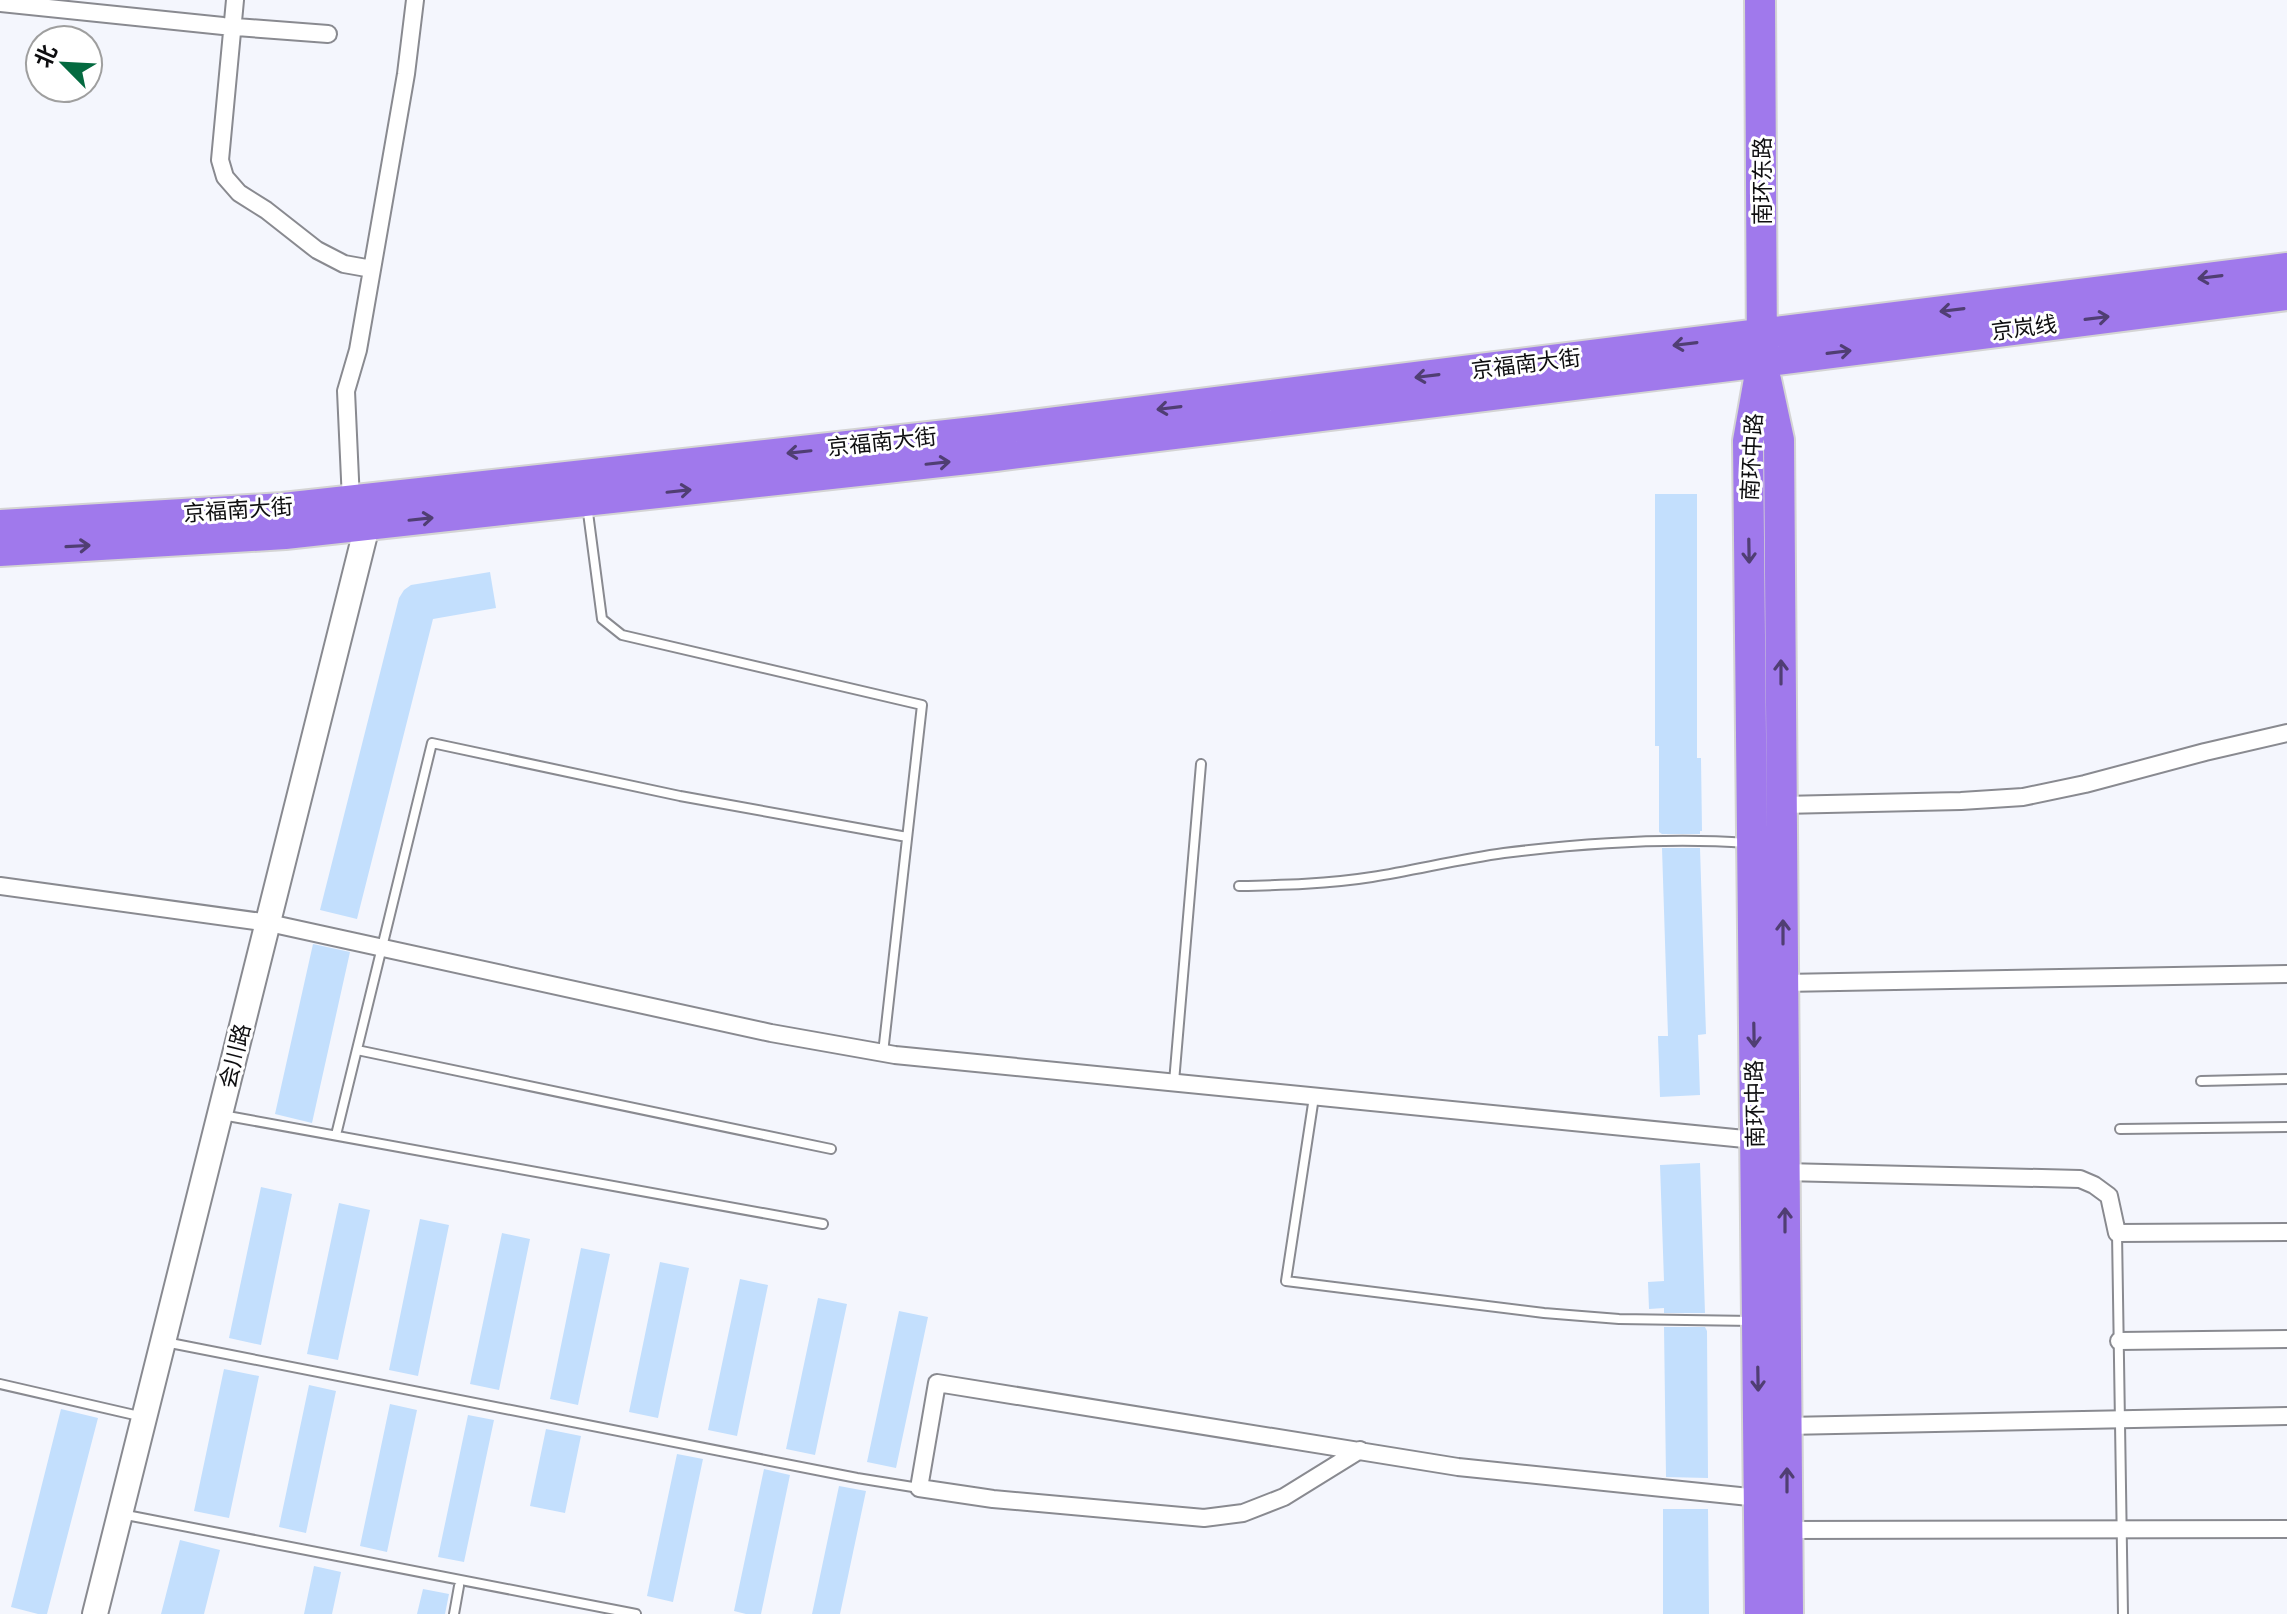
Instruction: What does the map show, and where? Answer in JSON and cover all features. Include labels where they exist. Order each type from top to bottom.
[{"type":"highway","name":"南环东路","points":[[1760,0],[1762,348]]},
{"type":"highway","name":"京岚线","points":[[1762,348],[2287,268]]},
{"type":"highway","name":"京岚线","points":[[1762,348],[2287,295]]},
{"type":"highway","name":"京福南大街","points":[[0,525],[283,508],[586,501],[995,456],[1762,348]]},
{"type":"highway","name":"京福南大街","points":[[0,551],[285,534],[364,508],[992,430],[1762,348]]},
{"type":"highway","name":"南环中路","points":[[1762,348],[1779,440],[1788,1614]]},
{"type":"highway","name":"南环中路","points":[[1760,1614],[1748,441],[1762,348]]},
{"type":"street","points":[[235,0],[220,160],[225,177],[239,193],[317,250],[344,264],[372,269]]},
{"type":"street","points":[[364,508],[346,391],[358,350],[406,74],[415,0]]},
{"type":"street","points":[[0,3],[328,34]]},
{"type":"street","name":"会川路","points":[[95,1614],[269,923],[364,508]]},
{"type":"street","points":[[1782,805],[2023,797],[2287,733]]},
{"type":"street","points":[[0,886],[269,923],[771,1033],[883,1053],[1755,1140]]},
{"type":"street","points":[[1783,983],[2287,974]]},
{"type":"street","points":[[1784,1172],[2080,1179],[2109,1196],[2117,1233],[2287,1232]]},
{"type":"street","points":[[2119,1341],[2287,1339]]},
{"type":"street","points":[[1360,1450],[1284,1497],[1243,1513],[1204,1518],[993,1499],[919,1488],[937,1383],[1360,1450],[1458,1467],[1759,1498]]},
{"type":"street","points":[[1786,1426],[2287,1416]]},
{"type":"street","points":[[1787,1530],[2287,1529]]},
{"type":"lane","points":[[586,501],[602,619],[622,635],[922,705],[883,1053]]},
{"type":"lane","points":[[336,1135],[432,743],[680,796],[907,837]]},
{"type":"lane","points":[[1174,1082],[1201,764]]},
{"type":"lane","points":[[1239,886],[1310,885],[1504,853],[1643,840],[1694,839],[1752,843]]},
{"type":"lane","points":[[357,1050],[831,1149]]},
{"type":"lane","points":[[2201,1081],[2287,1079]]},
{"type":"lane","points":[[1314,1096],[1286,1281],[1544,1313],[1619,1319],[1757,1321]]},
{"type":"lane","points":[[221,1115],[823,1224]]},
{"type":"lane","points":[[2120,1129],[2287,1127]]},
{"type":"lane","points":[[2117,1233],[2123,1614]]},
{"type":"lane","points":[[164,1341],[919,1488]]},
{"type":"lane","points":[[0,1384],[145,1418]]},
{"type":"lane","points":[[120,1514],[636,1614]]},
{"type":"lane","points":[[454,1614],[459,1586]]},
{"type":"building","points":[[1655,494],[1697,494],[1700,834],[1659,832],[1659,746],[1655,746]]},
{"type":"building","points":[[490,572],[496,608],[433,619],[357,919],[320,910],[399,598],[411,585]]},
{"type":"building","points":[[1662,848],[1700,848],[1706,1034],[1698,1035],[1700,1095],[1660,1097],[1658,1036],[1668,1036]]},
{"type":"building","points":[[313,944],[350,952],[312,1123],[275,1114]]},
{"type":"building","points":[[1700,1163],[1705,1313],[1664,1313],[1664,1308],[1649,1309],[1648,1282],[1664,1281],[1660,1165]]},
{"type":"building","points":[[261,1187],[292,1194],[261,1345],[229,1338]]},
{"type":"building","points":[[339,1203],[370,1210],[338,1360],[307,1354]]},
{"type":"building","points":[[420,1219],[449,1225],[418,1376],[389,1370]]},
{"type":"building","points":[[502,1233],[530,1239],[499,1390],[470,1384]]},
{"type":"building","points":[[581,1248],[610,1254],[578,1405],[550,1399]]},
{"type":"building","points":[[660,1262],[689,1268],[658,1418],[629,1412]]},
{"type":"building","points":[[740,1279],[768,1285],[737,1436],[708,1430]]},
{"type":"building","points":[[818,1298],[847,1304],[815,1455],[786,1449]]},
{"type":"building","points":[[899,1311],[928,1317],[896,1468],[867,1462]]},
{"type":"building","points":[[1664,1327],[1705,1327],[1707,1331],[1708,1478],[1666,1477]]},
{"type":"building","points":[[224,1369],[259,1376],[229,1518],[194,1511]]},
{"type":"building","points":[[309,1385],[336,1391],[306,1533],[279,1527]]},
{"type":"building","points":[[390,1404],[417,1410],[387,1552],[360,1546]]},
{"type":"building","points":[[61,1409],[98,1418],[47,1614],[38,1614],[11,1607]]},
{"type":"building","points":[[468,1415],[494,1420],[464,1562],[438,1557]]},
{"type":"building","points":[[546,1429],[581,1436],[565,1513],[530,1506]]},
{"type":"building","points":[[677,1454],[703,1459],[673,1602],[647,1596]]},
{"type":"building","points":[[764,1469],[790,1475],[761,1614],[746,1614],[734,1611]]},
{"type":"building","points":[[839,1486],[866,1491],[840,1614],[812,1614]]},
{"type":"building","points":[[1663,1509],[1708,1509],[1709,1614],[1663,1614]]},
{"type":"building","points":[[180,1540],[220,1550],[204,1614],[161,1614]]},
{"type":"building","points":[[314,1566],[341,1572],[332,1614],[304,1614]]},
{"type":"building","points":[[423,1589],[449,1594],[445,1614],[417,1614]]}]
